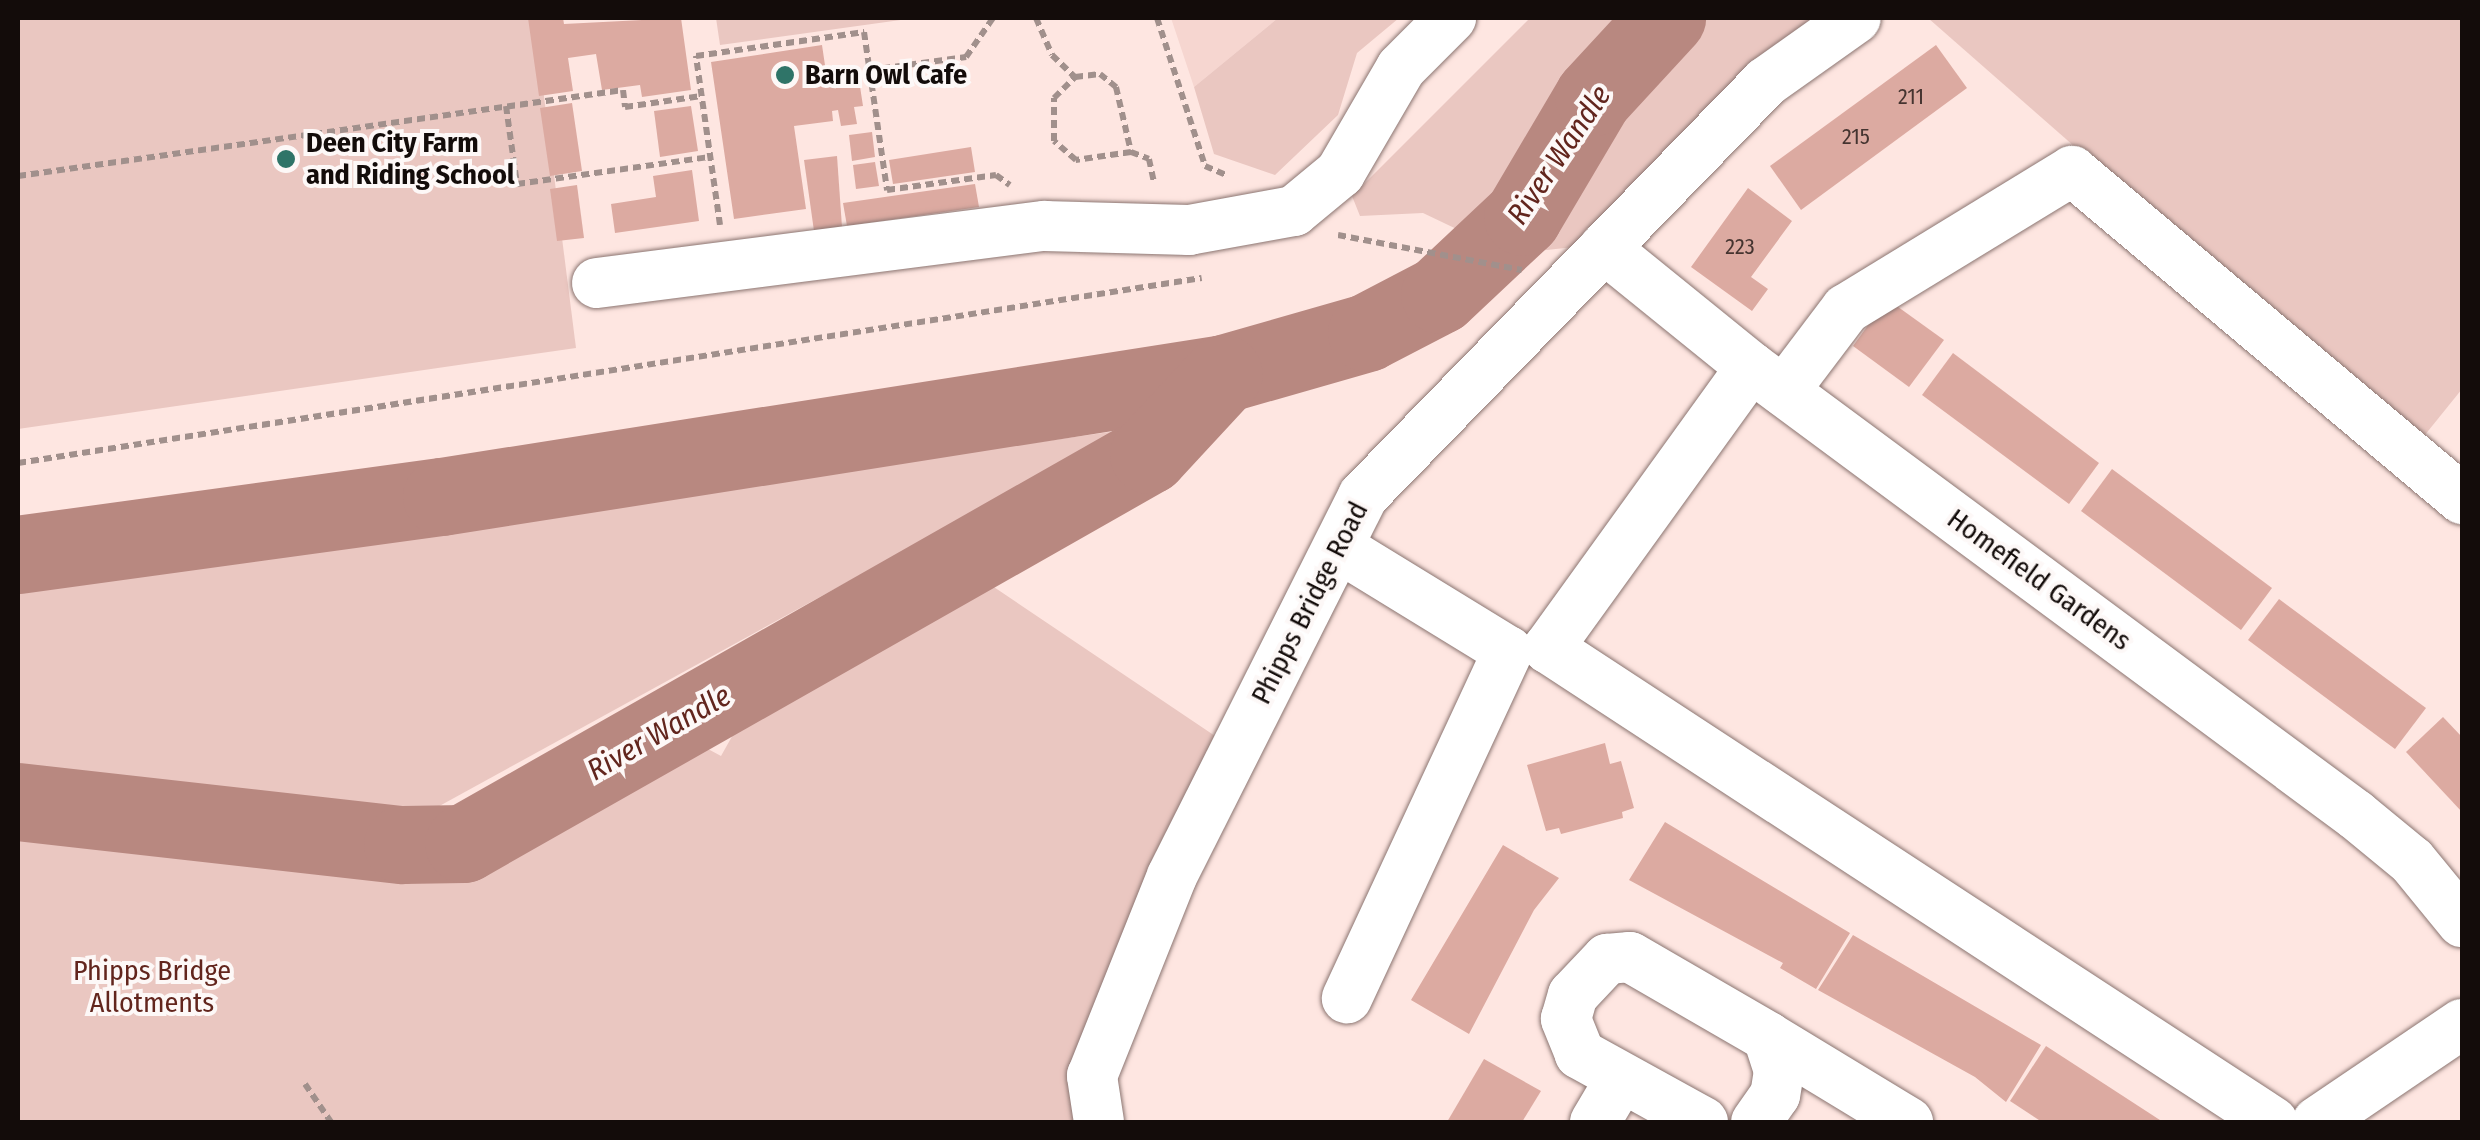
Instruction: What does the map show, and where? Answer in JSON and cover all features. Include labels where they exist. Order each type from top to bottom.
[{"type":"street","points":[[597,283],[1044,226],[1190,230],[1294,211],[1340,173],[1401,68],[1451,18]]},
{"type":"street","name":"Phipps Bridge Road","points":[[1099,1122],[1092,1076],[1172,876],[1363,496],[1766,82],[1856,18]]},
{"type":"street","points":[[2274,1122],[1548,648],[1768,379],[1846,309],[2072,170],[2462,499]]},
{"type":"street","name":"Homefield Gardens","points":[[1604,248],[1768,379],[2356,814],[2412,861],[2462,922]]},
{"type":"street","points":[[1338,547],[1508,651],[1347,998]]},
{"type":"street","points":[[1703,1122],[1620,1080],[1580,1054],[1566,1019],[1572,994],[1607,960],[1630,957],[1908,1122]]},
{"type":"street","points":[[2317,1122],[2462,1024]]},
{"type":"street","points":[[1756,1122],[1775,1095],[1779,1071],[1768,1036]]},
{"type":"street","points":[[1595,1122],[1620,1080]]},
{"type":"path","points":[[870,70],[966,57],[993,18]]},
{"type":"path","points":[[1036,18],[1052,55],[1075,77]]},
{"type":"path","points":[[1157,18],[1206,166],[1344,239],[1512,267]]},
{"type":"path","points":[[726,266],[696,56],[864,32],[888,190],[996,175],[1016,190]]},
{"type":"path","points":[[1131,152],[1116,87],[1100,74],[1075,77],[1054,98],[1054,141],[1076,160],[1131,152],[1150,159],[1154,183],[1190,230]]},
{"type":"path","points":[[18,176],[623,90],[626,107],[702,96]]},
{"type":"path","points":[[506,106],[517,184],[710,156]]},
{"type":"path","points":[[1138,186],[1154,183]]},
{"type":"path","points":[[18,463],[1212,275]]},
{"type":"path","points":[[305,1084],[331,1122]]},
{"type":"shaded area","points":[[1171,18],[1278,18],[1194,87]]},
{"type":"green space","points":[[18,18],[534,18],[576,348],[18,429]]},
{"type":"green space","points":[[716,18],[915,18],[720,45]]},
{"type":"green space","points":[[1278,18],[1399,18],[1357,53],[1338,115],[1275,175],[1214,154],[1194,87]]},
{"type":"green space","points":[[1530,18],[1838,18],[1574,247],[1509,254],[1423,213],[1360,216],[1352,196]]},
{"type":"green space","points":[[1928,18],[2462,18],[2462,389],[2416,446]]},
{"type":"green space","points":[[1124,430],[423,815],[18,778],[18,587]]},
{"type":"green space","name":"Phipps Bridge Allotments","points":[[979,577],[1224,742],[1077,1122],[18,1122],[18,836],[420,879],[574,817],[708,741],[708,749],[721,756],[739,724]]},
{"type":"building","points":[[528,18],[563,18],[564,24],[681,18],[691,90],[642,97],[640,85],[602,90],[596,54],[568,58],[573,91],[539,96]]},
{"type":"building","points":[[822,45],[826,72],[857,67],[863,106],[854,107],[857,124],[841,126],[838,110],[832,111],[833,121],[794,126],[806,209],[734,219],[711,62]]},
{"type":"building","points":[[1936,45],[1967,88],[1801,210],[1770,166]]},
{"type":"building","points":[[572,103],[582,171],[550,176],[540,108]]},
{"type":"building","points":[[691,106],[698,151],[660,157],[654,111]]},
{"type":"building","points":[[872,132],[875,157],[852,161],[849,135]]},
{"type":"building","points":[[971,147],[975,172],[893,184],[889,160]]},
{"type":"building","points":[[837,156],[842,227],[814,231],[804,160]]},
{"type":"building","points":[[875,162],[879,186],[856,189],[853,165]]},
{"type":"building","points":[[692,170],[699,221],[615,233],[611,204],[656,197],[653,176]]},
{"type":"building","points":[[975,184],[979,207],[847,226],[843,203]]},
{"type":"building","points":[[577,185],[584,238],[557,241],[550,189]]},
{"type":"building","points":[[1748,188],[1792,221],[1751,277],[1768,289],[1752,311],[1691,267]]},
{"type":"building","points":[[1887,299],[1944,340],[1909,387],[1853,346]]},
{"type":"building","points":[[1953,353],[2099,463],[2069,504],[1922,395]]},
{"type":"building","points":[[2112,469],[2272,588],[2241,630],[2081,511]]},
{"type":"building","points":[[2279,599],[2426,708],[2395,749],[2248,640]]},
{"type":"building","points":[[2443,717],[2462,737],[2462,812],[2406,752]]},
{"type":"building","points":[[1605,743],[1610,764],[1621,761],[1634,808],[1622,812],[1623,818],[1561,834],[1559,828],[1546,831],[1527,765]]},
{"type":"building","points":[[1665,822],[1850,933],[1816,989],[1780,968],[1783,963],[1629,880]]},
{"type":"building","points":[[1503,845],[1559,878],[1534,910],[1469,1034],[1411,1000]]},
{"type":"building","points":[[1853,935],[2041,1045],[2006,1102],[1975,1077],[1818,990]]},
{"type":"building","points":[[2046,1046],[2163,1122],[2042,1122],[2010,1101]]},
{"type":"building","points":[[1484,1059],[1541,1091],[1522,1122],[1447,1122]]},
{"type":"waterway","name":"River Wandle","points":[[18,555],[442,497],[1224,374],[1367,333],[1440,295],[1523,217],[1594,97],[1667,18]]},
{"type":"waterway","name":"River Wandle","points":[[18,802],[403,845],[464,844],[1149,455],[1224,374]]},
{"type":"place","name":"Barn Owl Cafe","points":[[785,75]]},
{"type":"place","name":"Deen City Farm and Riding School","points":[[286,159]]}]
